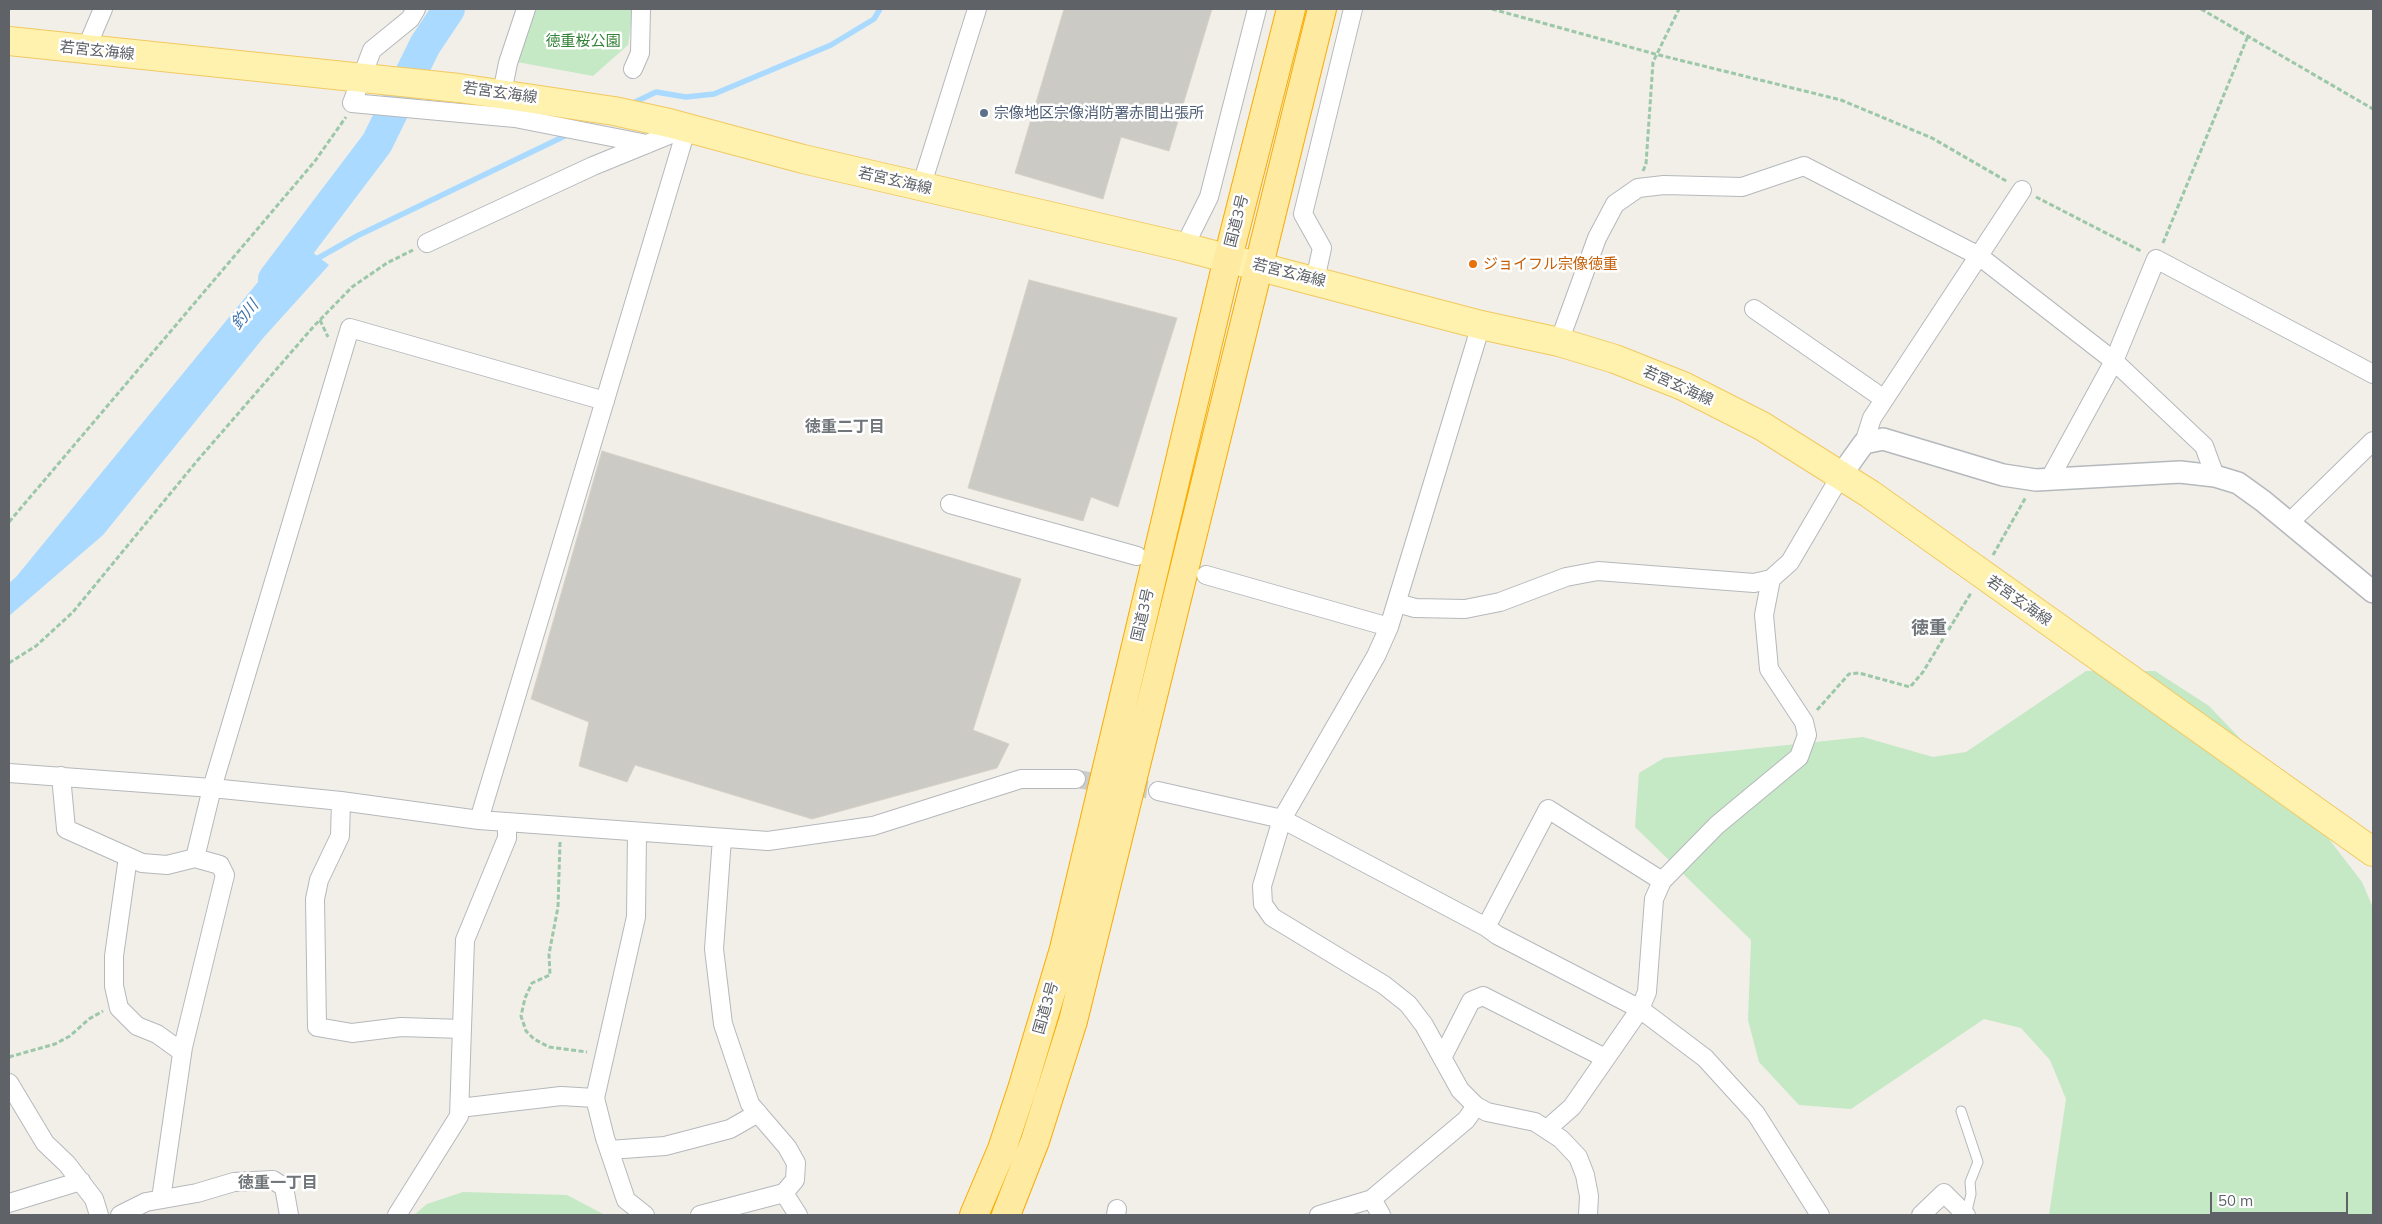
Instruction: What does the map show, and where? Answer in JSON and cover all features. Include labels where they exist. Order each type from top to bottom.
[{"type":"highway","name":"国道3号","points":[[974,1215],[1002,1149],[1064,949],[1228,258],[1291,9]]},
{"type":"highway","name":"国道3号","points":[[1006,1215],[1035,1141],[1073,1020],[1322,9]]},
{"type":"main road","name":"若宮玄海線","points":[[9,41],[455,100],[502,93],[561,102],[678,125],[804,159],[1184,247],[1482,325],[1559,342],[1615,359],[1683,386],[1762,426],[1841,475],[2373,852]]},
{"type":"street","points":[[86,50],[103,9]]},
{"type":"street","points":[[363,87],[372,50],[410,19],[416,9]]},
{"type":"street","points":[[502,93],[508,63],[526,9]]},
{"type":"street","points":[[633,69],[640,53],[641,9]]},
{"type":"street","points":[[921,187],[977,9]]},
{"type":"street","points":[[1184,247],[1209,197],[1257,9]]},
{"type":"street","points":[[1315,280],[1322,248],[1303,214],[1353,9]]},
{"type":"street","points":[[455,100],[528,121],[647,144]]},
{"type":"street","points":[[427,243],[593,166],[647,144],[678,125]]},
{"type":"street","points":[[479,820],[605,401],[678,125]]},
{"type":"street","points":[[1559,342],[1597,238],[1615,204],[1638,188],[1664,185],[1742,187],[1804,166],[1979,256],[2114,361],[2204,446],[2215,476]]},
{"type":"street","points":[[1397,603],[1415,608],[1465,609],[1500,602],[1566,577],[1598,571],[1754,583],[1771,579],[1790,562],[1841,475],[1864,443],[1872,418],[2022,190]]},
{"type":"street","points":[[2042,480],[2114,361],[2156,259],[2373,374]]},
{"type":"street","points":[[1754,309],[1884,399]]},
{"type":"street","points":[[1482,325],[1389,627],[1376,656],[1282,819],[1262,886],[1263,904],[1272,917],[1384,986],[1408,1004],[1424,1025],[1443,1056],[1460,1090],[1476,1106],[1487,1112],[1535,1122],[1561,1139],[1578,1157],[1585,1175],[1589,1196],[1588,1215]]},
{"type":"street","points":[[195,858],[212,788],[350,328],[605,401]]},
{"type":"street","points":[[1864,443],[1882,440],[2003,475],[2042,480],[2180,472],[2215,476],[2238,484],[2290,522],[2373,592]]},
{"type":"street","points":[[2290,522],[2373,441]]},
{"type":"street","points":[[950,504],[1137,556]]},
{"type":"street","points":[[1206,575],[1389,627]]},
{"type":"street","points":[[1547,1129],[1572,1108],[1640,1009],[1647,992],[1654,899],[1662,881],[1717,825],[1799,757],[1807,736],[1804,722],[1769,669],[1764,616],[1771,579]]},
{"type":"street","points":[[9,773],[212,788],[341,801],[479,820],[768,841],[873,826],[1021,779],[1076,778]]},
{"type":"street","points":[[61,776],[66,829],[142,863],[167,865],[195,858],[220,865],[226,875],[182,1052],[161,1199]]},
{"type":"street","points":[[1158,791],[1282,819],[1486,927],[1496,935],[1640,1009],[1705,1058],[1756,1114],[1820,1215]]},
{"type":"street","points":[[341,801],[340,836],[319,880],[315,899],[317,1027],[352,1033],[401,1026],[462,1029]]},
{"type":"street","points":[[1486,927],[1548,809],[1662,881]]},
{"type":"street","points":[[397,1215],[459,1116],[465,940],[507,838],[507,822]]},
{"type":"street","points":[[637,832],[636,917],[595,1098],[626,1200],[645,1215]]},
{"type":"street","points":[[700,1215],[784,1194],[795,1180],[796,1163],[787,1147],[750,1104],[723,1024],[714,949],[722,838]]},
{"type":"street","points":[[128,857],[114,956],[114,986],[119,1008],[137,1026],[157,1034],[182,1052]]},
{"type":"street","points":[[1443,1056],[1471,1001],[1482,996],[1605,1058]]},
{"type":"street","points":[[9,1083],[45,1143],[81,1181],[94,1199],[99,1215]]},
{"type":"street","points":[[468,1107],[561,1096],[595,1098]]},
{"type":"street","points":[[1319,1215],[1372,1198],[1466,1120],[1476,1106]]},
{"type":"street","points":[[610,1150],[665,1146],[730,1129],[758,1113]]},
{"type":"street","points":[[120,1215],[146,1202],[196,1193],[234,1182],[273,1180],[284,1187],[289,1215]]},
{"type":"street","points":[[9,1204],[81,1181]]},
{"type":"street","points":[[1921,1215],[1944,1193],[1966,1215]]},
{"type":"street","points":[[784,1194],[798,1215]]},
{"type":"street","points":[[1372,1198],[1381,1215]]},
{"type":"lane","points":[[1961,1111],[1978,1162],[1970,1182],[1971,1194],[1966,1215]]},
{"type":"path","points":[[1492,9],[1655,54],[1841,100],[1932,138],[2022,190],[2156,259],[2248,36]]},
{"type":"path","points":[[1638,188],[1646,164],[1655,54],[1679,9]]},
{"type":"path","points":[[2201,9],[2209,11],[2373,109]]},
{"type":"path","points":[[9,522],[315,161],[342,124],[363,87]]},
{"type":"path","points":[[9,663],[36,646],[73,612],[202,454],[314,326],[352,287],[387,263],[427,243]]},
{"type":"path","points":[[1804,722],[1823,704],[1849,674],[1859,673],[1910,687],[1923,672],[2042,480]]},
{"type":"path","points":[[561,826],[558,907],[549,954],[550,975],[532,983],[525,998],[521,1016],[526,1031],[534,1040],[549,1047],[605,1054]]},
{"type":"path","points":[[9,1057],[55,1044],[70,1036],[89,1019],[118,1002]]},
{"type":"green space","name":"徳重桜公園","points":[[534,9],[633,9],[628,45],[593,76],[517,62]]},
{"type":"green space","points":[[2086,671],[2155,671],[2209,706],[2298,799],[2362,882],[2373,908],[2373,1215],[2049,1215],[2066,1099],[2050,1060],[2021,1028],[1984,1019],[1851,1109],[1799,1105],[1759,1062],[1748,1020],[1751,940],[1635,827],[1639,773],[1664,758],[1863,737],[1933,757],[1966,752]]},
{"type":"green space","points":[[463,1192],[567,1195],[605,1215],[414,1215],[427,1204]]},
{"type":"water","points":[[294,238],[329,265],[264,337],[103,535],[9,616],[9,583],[16,577]]},
{"type":"building","points":[[1064,9],[1212,9],[1169,151],[1121,137],[1103,199],[1015,173]]},
{"type":"building","points":[[1029,280],[1177,318],[1118,507],[1091,497],[1083,521],[968,488]]},
{"type":"building","points":[[602,451],[1021,579],[973,730],[1009,744],[997,768],[812,819],[635,765],[627,782],[579,766],[589,722],[531,699]]},
{"type":"waterway","name":"釣川","points":[[274,279],[377,143],[425,45],[449,9]]},
{"type":"waterway","points":[[631,104],[656,92],[686,97],[714,94],[831,45],[874,19],[880,9]]},
{"type":"waterway","points":[[313,261],[357,236],[571,133]]},
{"type":"tunnel","points":[[1076,779],[1158,791]]},
{"type":"place","name":"宗像地区宗像消防署赤間出張所","points":[[984,113]]},
{"type":"place","name":"ジョイフル宗像徳重","points":[[1473,264]]},
{"type":"district","name":"徳重二丁目","points":[[845,427]]},
{"type":"district","name":"徳重","points":[[1929,629]]},
{"type":"district","name":"徳重一丁目","points":[[278,1183]]}]
